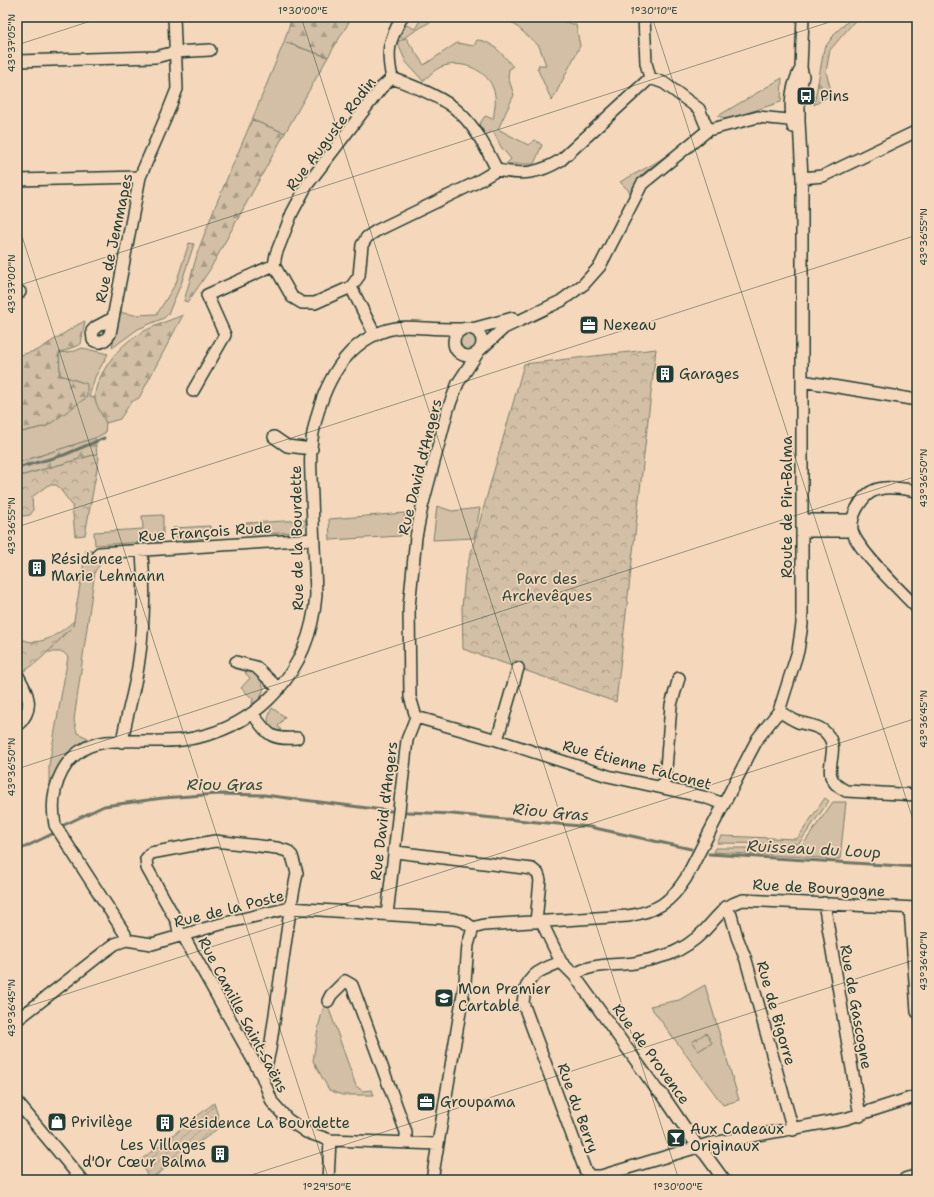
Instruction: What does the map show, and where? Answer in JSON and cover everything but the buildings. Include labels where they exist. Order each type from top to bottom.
[{"type":"main road","points":[[906,1180],[917,1177]]},
{"type":"street","name":"Rue de Jemmapes","points":[[113,318],[140,176],[177,89],[174,17]]},
{"type":"street","name":"Rue Auguste Rodin","points":[[274,265],[276,254],[292,213],[307,185],[381,88],[392,78],[388,48],[391,36],[402,17]]},
{"type":"street","points":[[644,17],[646,62],[650,78]]},
{"type":"street","name":"Route de Pin-Balma","points":[[473,928],[484,925],[628,916],[655,909],[669,901],[679,889],[758,738],[779,711],[800,638],[802,624],[802,178],[801,144],[796,121],[803,76],[801,68],[803,17]]},
{"type":"street","points":[[17,61],[156,57],[175,52],[210,50]]},
{"type":"street","points":[[392,78],[431,94],[454,107],[479,136],[497,170]]},
{"type":"street","points":[[650,78],[664,83],[699,109],[708,130]]},
{"type":"street","points":[[193,391],[225,335],[207,295],[274,265],[292,297],[302,303],[315,303],[351,288],[359,276],[362,245],[367,237],[376,231],[475,183],[497,170],[516,174],[534,172],[548,168],[561,160],[650,78]]},
{"type":"street","name":"Rue David d'Angers","points":[[458,383],[479,351],[504,328],[573,294],[592,276],[600,266],[642,184],[708,130],[758,117],[796,121]]},
{"type":"street","points":[[802,178],[823,176],[917,131]]},
{"type":"street","points":[[17,180],[140,176]]},
{"type":"street","points":[[351,288],[375,335]]},
{"type":"street","name":"Rue David d'Angers","points":[[468,329],[533,313]]},
{"type":"street","name":"Rue de la Bourdette","points":[[126,940],[125,934],[58,831],[54,815],[54,791],[65,766],[78,753],[105,742],[181,740],[200,737],[233,725],[267,702],[279,689],[294,669],[311,631],[315,612],[316,594],[312,449],[320,410],[332,378],[340,364],[350,353],[363,341],[375,335],[397,328],[468,329]]},
{"type":"street","name":"Rue de la Bourdette","points":[[427,328],[440,334],[455,348]]},
{"type":"street","points":[[468,329],[480,334],[482,344],[479,351],[466,357],[455,348],[455,336],[468,329]]},
{"type":"street","name":"Rue David d'Angers","points":[[387,915],[396,852],[407,740],[416,717],[410,697],[409,607],[416,538],[422,507],[437,449],[458,383],[459,363],[455,348]]},
{"type":"street","points":[[802,381],[917,400]]},
{"type":"street","name":"Rue de la Bourdette","points":[[274,437],[287,446],[312,449]]},
{"type":"street","points":[[917,491],[887,487],[873,491],[862,500],[852,526],[862,548],[917,608]]},
{"type":"street","points":[[802,526],[852,526]]},
{"type":"street","name":"Rue François Rude","points":[[99,553],[142,552],[314,539]]},
{"type":"street","points":[[122,742],[138,667],[143,620],[144,575],[142,552]]},
{"type":"street","points":[[236,662],[256,667],[279,689]]},
{"type":"street","points":[[497,740],[518,668]]},
{"type":"street","points":[[17,674],[27,692],[29,700],[26,715],[17,726]]},
{"type":"street","points":[[663,788],[671,705],[679,678]]},
{"type":"street","points":[[779,711],[791,719],[821,728],[826,732],[832,745],[830,774],[832,780],[841,788],[846,791],[917,795]]},
{"type":"street","points":[[252,713],[269,734],[279,739],[297,738]]},
{"type":"street","name":"Rue Étienne Falconet","points":[[416,717],[497,740],[608,776],[704,797],[724,804]]},
{"type":"street","name":"Rue Camille Saint-Saëns","points":[[290,908],[297,873],[292,856],[287,851],[215,841],[151,853],[146,859],[147,868],[177,922],[179,933],[262,1076],[272,1102],[287,1119],[306,1132],[330,1140],[438,1144]]},
{"type":"street","points":[[396,852],[532,869],[538,874],[540,880],[540,922]]},
{"type":"street","name":"Rue de Bourgogne","points":[[574,975],[582,969],[635,963],[656,959],[671,953],[683,947],[704,932],[726,907],[734,902],[752,899],[914,908]]},
{"type":"street","name":"Rue de Gascogne","points":[[824,903],[860,1116]]},
{"type":"street","name":"Rue de Bigorre","points":[[726,907],[731,915],[737,938],[746,960],[793,1130]]},
{"type":"street","points":[[262,1076],[266,1068],[270,1049],[290,908]]},
{"type":"street","name":"Rue de la Poste","points":[[126,940],[152,944],[220,924],[290,908],[460,920],[473,928]]},
{"type":"street","points":[[914,908],[917,1012]]},
{"type":"street","name":"Rue de Provence","points":[[554,946],[556,920]]},
{"type":"street","name":"Rue de Provence","points":[[540,922],[554,946],[561,962],[574,975],[657,1090],[662,1094],[698,1147],[724,1180]]},
{"type":"street","points":[[432,1180],[465,982],[468,945],[473,928]]},
{"type":"street","points":[[17,1020],[104,952],[115,944],[126,940]]},
{"type":"street","name":"Rue du Berry","points":[[561,962],[543,969],[530,978],[525,987],[522,1003],[585,1170],[590,1176],[601,1176],[698,1147]]},
{"type":"street","points":[[328,1001],[330,995],[345,981],[352,986],[406,1132],[406,1143]]},
{"type":"street","points":[[248,1054],[257,1056],[270,1049]]},
{"type":"street","points":[[698,1147],[860,1116],[917,1096]]},
{"type":"street","points":[[17,1102],[82,1180]]},
{"type":"street","points":[[328,1180],[330,1140]]},
{"type":"green space","points":[[292,17],[352,17],[328,57],[284,42]]},
{"type":"green space","points":[[422,17],[438,17],[402,39],[400,36],[406,25],[415,29]]},
{"type":"green space","points":[[506,17],[549,17],[576,25],[580,46],[552,101],[537,68],[539,67],[538,65],[546,65],[539,46]]},
{"type":"green space","points":[[853,17],[858,17],[830,50],[826,72],[832,94],[814,105],[824,49],[836,32]]},
{"type":"green space","points":[[406,38],[424,65],[457,43],[474,46],[477,40],[483,41],[493,46],[501,53],[513,67],[509,69],[508,77],[514,95],[498,129],[528,145],[535,140],[542,145],[534,164],[506,164],[511,159],[501,147],[493,131],[485,135],[479,125],[485,116],[493,119],[495,107],[493,88],[484,75],[469,66],[453,64],[437,69],[423,81],[406,62],[397,42]]},
{"type":"green space","points":[[284,42],[328,57],[285,133],[252,120]]},
{"type":"green space","points":[[782,78],[781,102],[728,119],[718,116]]},
{"type":"green space","points":[[252,120],[285,133],[209,271],[188,302],[184,301],[198,251],[214,209]]},
{"type":"green space","points":[[685,143],[645,172],[630,192],[620,182],[655,163]]},
{"type":"green space","points":[[189,243],[194,244],[181,284],[168,314],[164,318],[138,329],[112,348],[118,312],[135,315],[157,314],[176,283]]},
{"type":"green space","points":[[183,315],[139,398],[131,402],[120,419],[106,423],[97,404],[95,395],[100,378],[111,360],[119,350],[137,335]]},
{"type":"green space","points":[[85,321],[81,344],[59,353],[60,375],[87,384],[87,397],[47,426],[17,433],[17,356],[38,350]]},
{"type":"green space","points":[[468,333],[475,336],[478,343],[475,350],[468,353],[461,350],[458,343],[461,336]]},
{"type":"green space","points":[[82,348],[108,354],[95,377],[89,397],[95,398],[106,423],[105,433],[95,438],[17,463],[17,433],[47,426],[87,384],[60,375],[59,353],[75,351]]},
{"type":"green space","name":"Parc des Archevêques","points":[[656,349],[616,702],[463,649],[462,608],[465,574],[524,364]]},
{"type":"green space","points":[[95,438],[97,454],[17,477],[17,463]]},
{"type":"green space","points":[[97,454],[99,458],[85,535],[75,536],[72,505],[57,485],[48,485],[32,497],[33,511],[30,515],[17,517],[17,477]]},
{"type":"green space","points":[[437,506],[452,511],[480,508],[474,538],[433,540]]},
{"type":"green space","points":[[405,513],[401,536],[330,540],[329,519]]},
{"type":"green space","points":[[163,515],[163,536],[160,541],[95,545],[94,532],[143,529],[142,516]]},
{"type":"green space","points":[[306,520],[306,524],[295,532],[246,535],[246,523]]},
{"type":"green space","points":[[210,526],[210,538],[179,540],[173,532],[173,528]]},
{"type":"green space","points":[[86,550],[97,550],[97,558],[103,561],[95,571],[74,720],[77,733],[88,738],[65,759],[49,785],[49,765],[68,657],[63,652],[47,652],[73,626]]},
{"type":"green space","points":[[74,621],[73,626],[49,651],[36,663],[22,672],[17,663],[17,636],[32,642],[47,639]]},
{"type":"green space","points":[[251,670],[259,677],[264,688],[260,699],[252,704],[253,699],[241,688],[250,678],[245,673]]},
{"type":"green space","points":[[272,708],[285,717],[278,726],[281,730],[275,732],[270,727],[268,721]]},
{"type":"green space","points":[[825,798],[829,801],[800,842],[797,844],[717,843],[721,836],[797,839]]},
{"type":"green space","points":[[833,802],[846,802],[840,859],[713,852],[715,848],[798,848],[802,846]]},
{"type":"green space","points":[[705,985],[739,1100],[723,1105],[650,1006],[679,1000]]},
{"type":"green space","points":[[324,1005],[328,1006],[356,1086],[363,1091],[372,1090],[374,1095],[342,1095],[329,1090],[313,1061],[318,1028]]},
{"type":"green space","points":[[706,1033],[712,1043],[698,1051],[692,1042]]},
{"type":"green space","points":[[214,1103],[221,1126],[150,1180],[147,1180],[147,1175],[141,1162],[142,1159]]},
{"type":"waterway","points":[[17,468],[64,455],[104,438]]},
{"type":"waterway","name":"Riou Gras","points":[[64,825],[104,806],[163,798],[218,794],[264,795],[391,811]]},
{"type":"waterway","name":"Riou Gras","points":[[407,812],[452,814],[590,827],[691,849]]},
{"type":"waterway","name":"Riou Gras","points":[[17,851],[52,834]]},
{"type":"waterway","name":"Ruisseau du Loup","points":[[709,854],[917,867]]},
{"type":"place","name":"Pins","points":[[806,96]]},
{"type":"place","name":"Nexeau","points":[[589,325]]},
{"type":"place","name":"Garages","points":[[665,374]]},
{"type":"place","name":"Résidence Marie Lehmann","points":[[37,568]]},
{"type":"place","name":"Mon Premier Cartable","points":[[444,998]]},
{"type":"place","name":"Groupama","points":[[426,1102]]},
{"type":"place","name":"Privilège","points":[[57,1122]]},
{"type":"place","name":"Résidence La Bourdette","points":[[165,1123]]},
{"type":"place","name":"Aux Cadeaux Originaux","points":[[676,1138]]},
{"type":"place","name":"Les Villages d'Or Cœur Balma","points":[[220,1154]]}]
